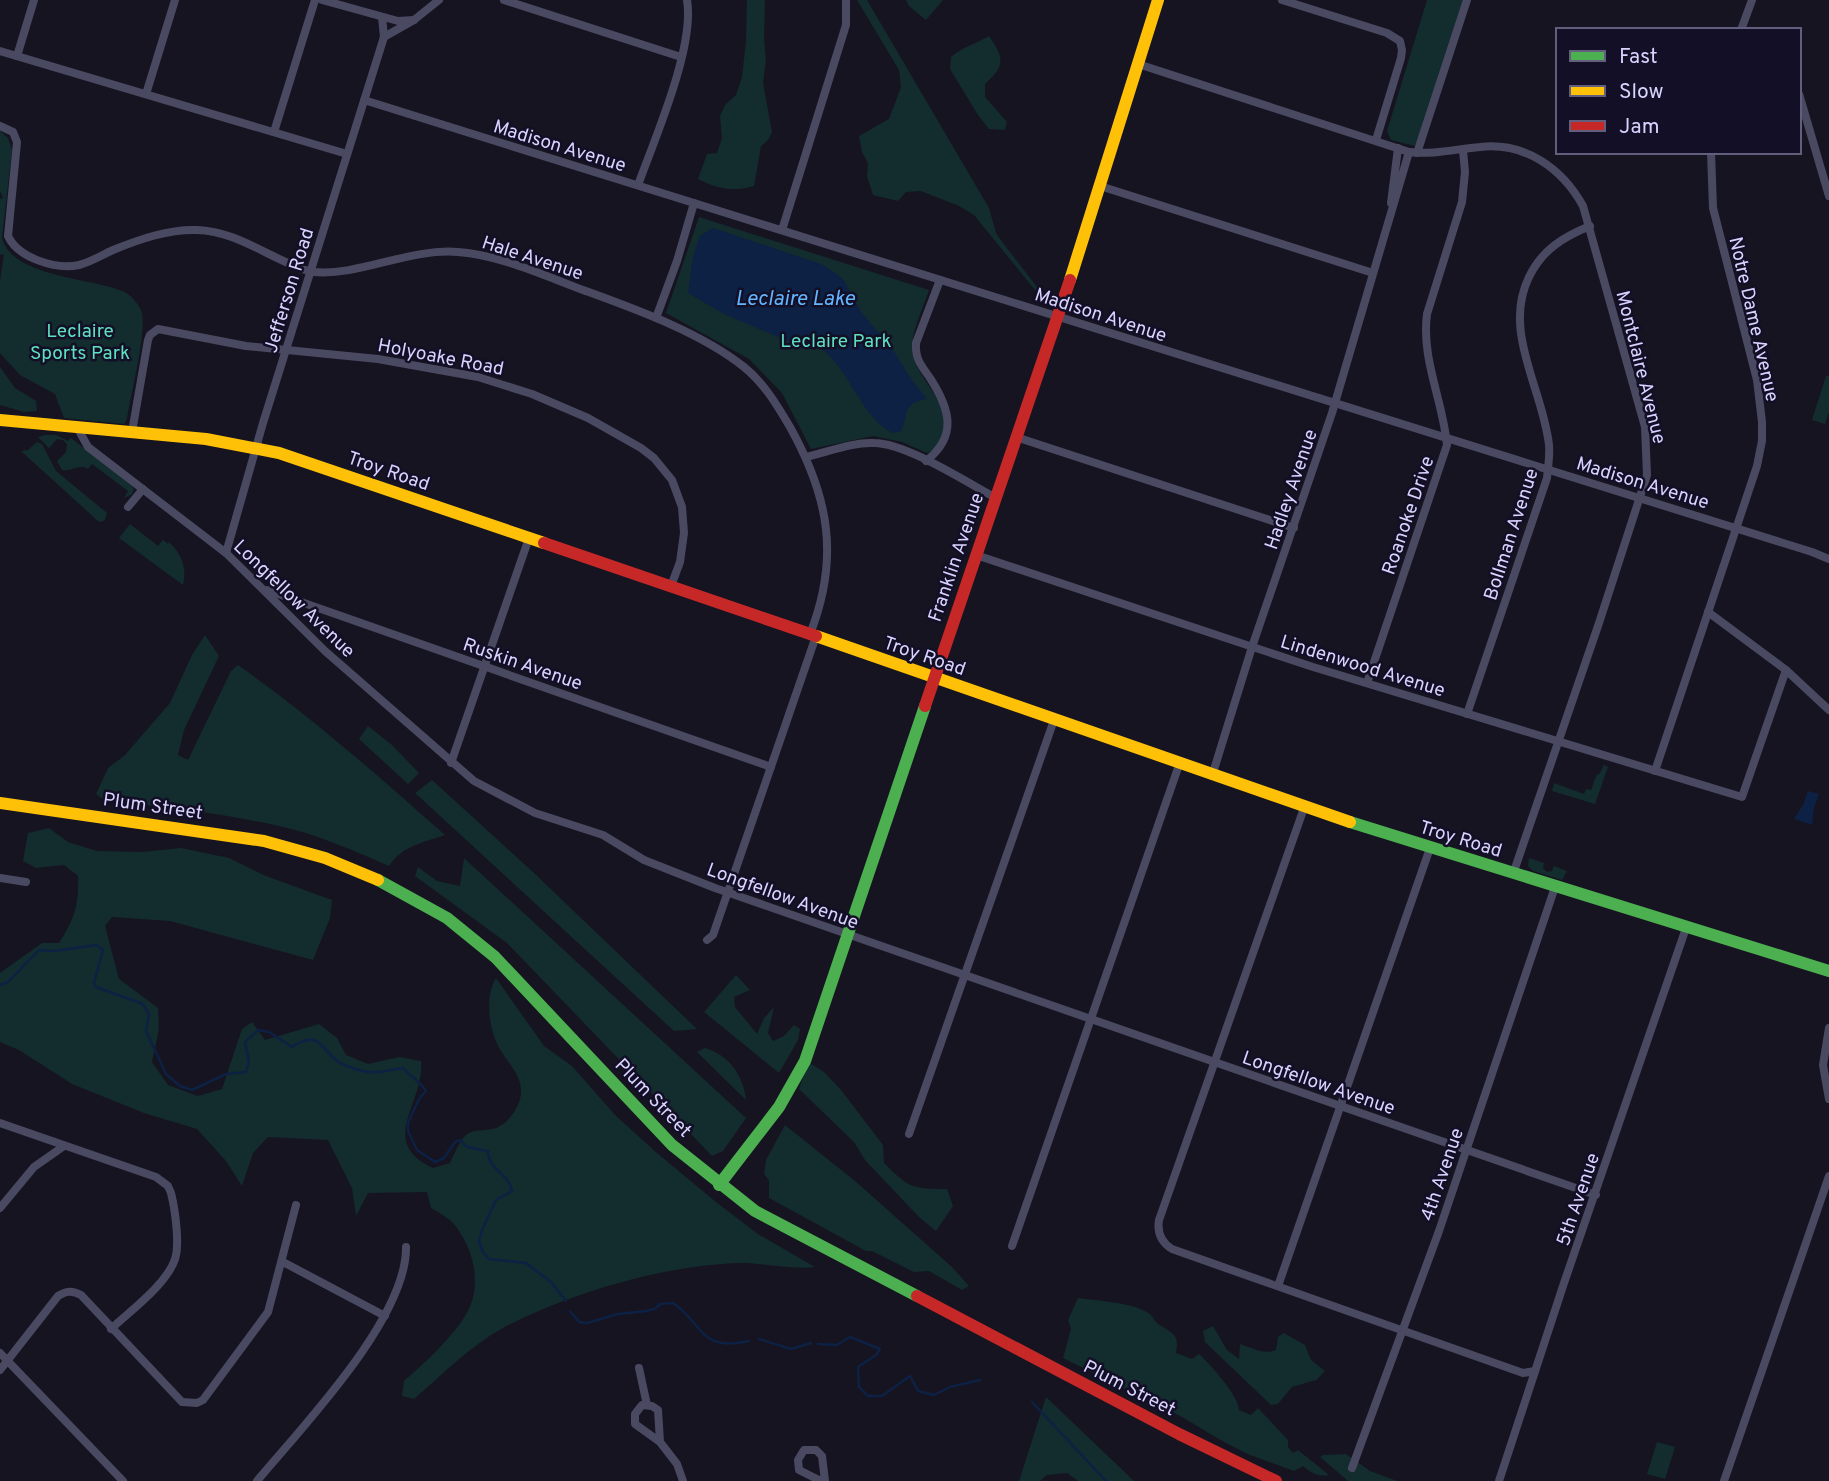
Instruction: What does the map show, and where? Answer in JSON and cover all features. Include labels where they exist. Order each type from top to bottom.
[{"type":"main road","name":"Franklin Avenue","points":[[719,1185],[779,1107],[809,1050],[1057,317],[1158,0]]},
{"type":"main road","name":"Troy Road","points":[[0,420],[206,439],[279,453],[813,635],[1304,808],[1829,971]]},
{"type":"main road","name":"Plum Street","points":[[0,803],[264,841],[325,858],[392,886],[447,918],[504,966],[672,1145],[755,1211],[1179,1434],[1276,1481]]},
{"type":"street","points":[[17,56],[34,0]]},
{"type":"street","points":[[146,94],[174,0]]},
{"type":"street","points":[[274,132],[315,0]]},
{"type":"street","points":[[323,0],[398,21],[414,20]]},
{"type":"street","points":[[384,37],[414,20],[439,0]]},
{"type":"street","points":[[504,0],[681,57]]},
{"type":"street","points":[[638,185],[689,27],[687,0]]},
{"type":"street","points":[[782,230],[846,26],[846,0]]},
{"type":"street","points":[[1282,0],[1393,35],[1400,41],[1401,58],[1376,140]]},
{"type":"street","name":"Hadley Avenue","points":[[1212,776],[1334,403],[1391,209],[1467,0]]},
{"type":"street","points":[[1742,28],[1752,0]]},
{"type":"street","name":"Jefferson Road","points":[[226,553],[256,447],[384,37],[382,17]]},
{"type":"street","points":[[0,51],[347,154]]},
{"type":"street","points":[[1138,64],[1413,152]]},
{"type":"street","name":"Madison Avenue","points":[[364,100],[1829,559]]},
{"type":"street","points":[[1801,101],[1829,196]]},
{"type":"street","name":"Hale Avenue","points":[[0,126],[13,132],[17,142],[8,236],[11,243],[29,257],[58,265],[79,265],[149,238],[182,230],[200,230],[231,236],[310,272],[327,272],[423,253],[459,252],[492,258],[656,318],[729,357],[756,378],[785,418],[806,457],[822,504],[828,538],[826,583],[813,635],[771,767],[713,934],[707,940]]},
{"type":"street","name":"Montclaire Avenue","points":[[1413,152],[1478,147],[1522,151],[1558,172],[1575,192],[1590,226],[1645,427],[1647,475],[1513,874]]},
{"type":"street","name":"Hadley Avenue","points":[[1391,209],[1391,190],[1398,148]]},
{"type":"street","name":"Roanoke Drive","points":[[1367,683],[1446,450],[1444,419],[1427,355],[1426,326],[1427,314],[1462,202],[1464,150]]},
{"type":"street","name":"Notre Dame Avenue","points":[[1655,771],[1750,492],[1762,441],[1761,400],[1718,231],[1711,186],[1711,154]]},
{"type":"street","points":[[1100,186],[1373,273]]},
{"type":"street","points":[[656,318],[694,203]]},
{"type":"street","name":"Bollman Avenue","points":[[1467,714],[1550,457],[1548,435],[1520,331],[1521,303],[1528,280],[1544,254],[1567,235],[1590,226]]},
{"type":"street","points":[[926,461],[943,445],[948,428],[944,405],[937,389],[920,365],[915,351],[940,280]]},
{"type":"street","name":"Holyoake Road","points":[[132,432],[148,340],[153,331],[163,329],[220,341],[378,359],[478,376],[532,394],[588,418],[625,438],[665,469],[678,492],[684,533],[680,562],[671,586]]},
{"type":"street","name":"Longfellow Avenue","points":[[78,427],[88,447],[226,553],[325,651],[452,763],[474,781],[516,804],[594,832],[645,860],[728,892],[1596,1195]]},
{"type":"street","points":[[1016,437],[1294,528]]},
{"type":"street","points":[[806,457],[874,443],[897,446],[996,498]]},
{"type":"street","points":[[128,507],[143,489]]},
{"type":"street","points":[[452,763],[529,537]]},
{"type":"street","name":"Lindenwood Avenue","points":[[976,555],[1252,647],[1742,797],[1786,670]]},
{"type":"street","name":"Ruskin Avenue","points":[[265,589],[771,767]]},
{"type":"street","points":[[1707,612],[1786,670],[1829,710]]},
{"type":"street","points":[[909,1134],[1054,720]]},
{"type":"street","points":[[1012,1246],[1179,765]]},
{"type":"street","points":[[1304,808],[1159,1220],[1159,1233],[1172,1249],[1522,1373],[1535,1371]]},
{"type":"street","points":[[1278,1286],[1430,848]]},
{"type":"street","points":[[0,878],[26,882]]},
{"type":"street","name":"4th Avenue","points":[[1352,1468],[1403,1330],[1555,887]]},
{"type":"street","name":"5th Avenue","points":[[1499,1481],[1686,928]]},
{"type":"street","points":[[1829,1028],[1824,1065],[1829,1099]]},
{"type":"street","points":[[0,1122],[156,1177],[168,1186],[172,1193],[178,1250],[175,1261],[166,1276],[111,1329]]},
{"type":"street","points":[[0,1209],[34,1167],[64,1146]]},
{"type":"street","points":[[1727,1481],[1829,1176]]},
{"type":"street","points":[[0,1370],[58,1296],[64,1292],[75,1292],[182,1402],[197,1403],[203,1400],[262,1323],[273,1301],[296,1205]]},
{"type":"street","points":[[257,1481],[358,1357],[384,1316],[406,1265],[406,1247]]},
{"type":"street","points":[[283,1262],[384,1316]]},
{"type":"street","points":[[0,1353],[122,1481]]},
{"type":"street","points":[[639,1368],[647,1405]]},
{"type":"street","points":[[660,1442],[660,1415],[656,1408],[647,1405],[637,1410],[635,1424],[660,1442],[677,1464],[683,1481]]},
{"type":"green space","points":[[747,0],[765,0],[766,60],[763,83],[772,132],[761,146],[754,186],[726,188],[698,179],[707,154],[717,153],[722,138],[720,116],[725,105],[736,95],[742,77]]},
{"type":"green space","points":[[857,0],[867,0],[989,208],[996,233],[1044,296],[1035,290],[974,215],[959,206],[921,191],[906,192],[898,201],[873,195],[867,176],[868,163],[862,152],[859,136],[889,119],[901,87],[899,70]]},
{"type":"green space","points":[[906,0],[943,0],[926,20],[909,6]]},
{"type":"green space","points":[[1427,0],[1464,0],[1419,141],[1415,146],[1391,140],[1387,131]]},
{"type":"green space","points":[[989,36],[998,50],[1000,61],[997,72],[985,84],[985,97],[1007,122],[1005,130],[989,129],[950,69],[951,57]]},
{"type":"green space","name":"Leclaire Sports Park","points":[[0,131],[8,138],[12,150],[2,238],[9,251],[37,269],[125,292],[141,310],[143,323],[140,350],[124,424],[64,418],[55,394],[20,375],[0,353],[0,281],[4,254],[0,255],[0,199],[3,198],[0,191]]},
{"type":"green space","name":"Leclaire Park","points":[[699,217],[929,290],[914,333],[912,351],[918,368],[937,398],[945,418],[942,439],[936,448],[927,453],[902,442],[873,436],[811,449],[782,393],[749,359],[666,313]]},
{"type":"green space","points":[[0,367],[15,388],[36,401],[37,411],[24,412],[0,405]]},
{"type":"green space","points":[[1826,376],[1829,376],[1829,412],[1825,424],[1812,420]]},
{"type":"green space","points":[[56,435],[68,441],[71,438],[131,485],[134,489],[132,494],[124,498],[128,491],[92,464],[88,469],[81,467],[62,470],[57,461],[66,452],[67,444],[57,439],[49,448],[38,437]]},
{"type":"green space","points":[[37,442],[42,444],[56,471],[107,513],[105,520],[98,521],[21,451],[28,450]]},
{"type":"green space","points":[[130,524],[158,546],[163,540],[168,544],[169,542],[180,556],[184,567],[183,585],[119,538]]},
{"type":"green space","points":[[205,635],[219,656],[184,730],[178,755],[188,760],[231,671],[238,665],[318,726],[445,835],[407,849],[389,866],[293,829],[214,814],[104,800],[96,794],[108,768],[125,755],[170,703],[192,655]]},
{"type":"green space","points":[[368,726],[392,745],[419,773],[408,784],[359,739]]},
{"type":"green space","points":[[1604,765],[1608,767],[1595,804],[1552,791],[1554,783],[1584,794],[1586,789],[1591,790]]},
{"type":"green space","points":[[432,780],[533,872],[697,1029],[674,1031],[415,793]]},
{"type":"green space","points":[[49,828],[68,842],[97,851],[142,852],[181,848],[229,858],[266,876],[332,900],[330,918],[313,960],[170,921],[112,917],[105,926],[119,979],[158,1008],[159,1029],[152,1062],[168,1085],[198,1096],[222,1089],[242,1029],[252,1022],[265,1040],[319,1024],[337,1038],[346,1055],[368,1064],[399,1057],[421,1061],[417,1092],[407,1120],[405,1134],[408,1146],[416,1157],[433,1168],[450,1163],[466,1135],[497,1128],[506,1122],[520,1099],[519,1079],[501,1051],[491,1025],[489,1004],[496,978],[544,1046],[572,1066],[616,1116],[657,1153],[758,1234],[815,1267],[741,1263],[711,1265],[618,1283],[556,1304],[501,1329],[467,1353],[414,1399],[402,1396],[404,1381],[432,1356],[460,1324],[474,1294],[474,1272],[465,1241],[453,1223],[431,1208],[427,1192],[368,1193],[356,1216],[352,1188],[328,1140],[268,1137],[253,1153],[242,1186],[226,1161],[197,1129],[144,1113],[72,1084],[19,1050],[0,1042],[0,973],[42,943],[59,943],[69,926],[77,903],[78,876],[64,865],[36,868],[23,861],[28,833]]},
{"type":"green space","points":[[464,858],[746,1118],[723,1151],[712,1156],[507,943],[415,876],[418,867],[437,881],[460,886]]},
{"type":"green space","points":[[1529,858],[1544,863],[1543,868],[1547,872],[1552,871],[1554,866],[1567,871],[1562,880],[1533,871],[1528,866]]},
{"type":"green space","points":[[736,975],[750,990],[734,997],[735,1007],[757,1034],[764,1018],[774,1007],[768,1033],[773,1041],[784,1036],[794,1025],[800,1029],[798,1040],[779,1073],[704,1012]]},
{"type":"green space","points":[[705,1048],[714,1051],[733,1067],[742,1082],[746,1100],[697,1052]]},
{"type":"green space","points":[[808,1062],[824,1072],[841,1090],[883,1145],[884,1163],[892,1171],[918,1187],[947,1189],[953,1206],[936,1231],[919,1217],[865,1160],[854,1142],[799,1089]]},
{"type":"green space","points":[[785,1125],[855,1181],[952,1267],[969,1286],[962,1290],[929,1271],[914,1272],[872,1251],[866,1251],[769,1198],[769,1180],[764,1174],[766,1160]]},
{"type":"green space","points":[[1078,1298],[1125,1304],[1150,1314],[1175,1337],[1176,1353],[1192,1359],[1199,1354],[1210,1365],[1229,1389],[1239,1410],[1251,1415],[1258,1408],[1288,1440],[1288,1447],[1293,1453],[1298,1450],[1329,1475],[1315,1474],[1303,1466],[1294,1471],[1250,1455],[1182,1417],[1063,1358],[1071,1329],[1068,1320]]},
{"type":"green space","points":[[1213,1326],[1227,1350],[1239,1359],[1240,1344],[1267,1352],[1276,1350],[1278,1337],[1284,1333],[1305,1345],[1311,1360],[1325,1371],[1316,1380],[1292,1387],[1278,1404],[1271,1405],[1205,1342],[1203,1331]]},
{"type":"green space","points":[[1046,1397],[1134,1481],[1078,1481],[1067,1473],[1047,1475],[1040,1481],[1019,1481]]},
{"type":"green space","points":[[1657,1442],[1675,1447],[1665,1479],[1647,1474]]},
{"type":"green space","points":[[1346,1454],[1370,1471],[1397,1481],[1348,1481],[1320,1457]]},
{"type":"water","name":"Leclaire Lake","points":[[713,228],[821,264],[843,279],[860,310],[886,339],[927,399],[909,407],[900,432],[893,433],[879,424],[830,356],[817,346],[801,340],[795,344],[724,314],[688,293],[693,256],[700,236]]},
{"type":"water","points":[[1808,791],[1819,794],[1812,825],[1794,819]]},
{"type":"waterway","points":[[0,985],[8,982],[39,950],[54,951],[97,945],[103,950],[94,983],[96,987],[143,1004],[149,1014],[146,1031],[166,1074],[180,1086],[192,1090],[226,1074],[246,1072],[249,1062],[245,1042],[258,1030],[269,1032],[292,1047],[303,1041],[317,1041],[339,1062],[368,1072],[403,1068],[426,1091],[419,1099],[408,1123],[408,1131],[417,1150],[435,1162],[444,1158],[455,1142],[460,1140],[467,1147],[488,1151],[491,1163],[510,1185],[512,1191],[496,1200],[482,1230],[479,1241],[483,1252],[489,1259],[526,1263],[551,1282],[566,1301]]},
{"type":"waterway","points":[[570,1311],[579,1322],[587,1323],[673,1303],[711,1339],[720,1343],[749,1341]]},
{"type":"waterway","points":[[818,1344],[837,1345],[850,1337],[880,1349],[876,1355],[858,1367],[859,1387],[868,1396],[882,1396],[910,1376],[918,1391],[934,1395],[950,1387],[980,1380]]},
{"type":"waterway","points":[[759,1339],[791,1349],[811,1343]]},
{"type":"waterway","points":[[1032,1402],[1106,1481]]},
{"type":"traffic: fast","points":[[719,1185],[779,1107],[805,1061],[925,706]]},
{"type":"traffic: fast","points":[[1350,822],[1829,971]]},
{"type":"traffic: fast","points":[[378,880],[447,918],[495,957],[672,1145],[755,1211],[917,1296]]},
{"type":"traffic: slow","points":[[1070,280],[1158,0]]},
{"type":"traffic: slow","points":[[0,420],[206,439],[279,453],[544,543]]},
{"type":"traffic: slow","points":[[816,636],[1350,822]]},
{"type":"traffic: slow","points":[[0,803],[264,841],[325,858],[378,880]]},
{"type":"traffic: jam","points":[[925,706],[1070,280]]},
{"type":"traffic: jam","points":[[544,543],[816,636]]},
{"type":"traffic: jam","points":[[917,1296],[1179,1434],[1276,1481]]}]
